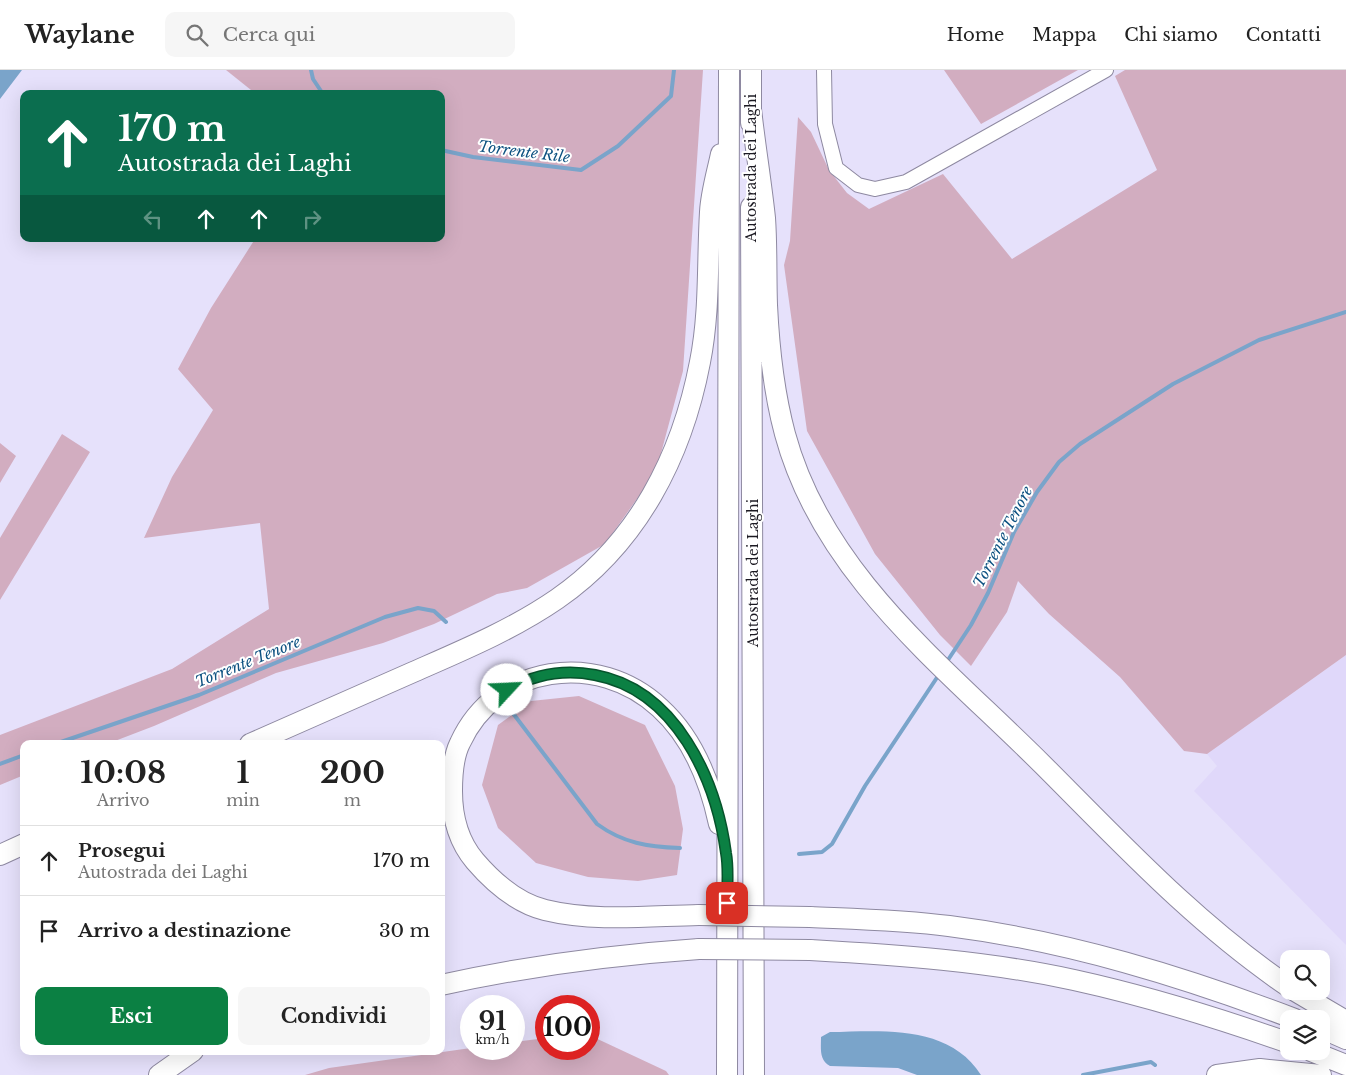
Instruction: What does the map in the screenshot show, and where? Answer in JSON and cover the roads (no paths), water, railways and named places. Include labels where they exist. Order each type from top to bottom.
[{"type":"highway","name":"Autostrada dei Laghi","points":[[728,1075],[726,854],[729,70]]},
{"type":"highway","name":"Autostrada dei Laghi","points":[[751,70],[754,1075]]},
{"type":"highway","points":[[259,740],[456,654],[508,628],[557,598],[580,580],[604,559],[644,510],[672,459],[689,407],[700,361],[707,307],[710,209],[729,108]]},
{"type":"highway","points":[[751,109],[765,219],[767,306],[772,359],[785,435],[817,514],[838,551],[886,611],[1173,895],[1244,956],[1280,981]]},
{"type":"highway","points":[[726,854],[714,802],[699,764],[681,732],[660,708],[638,691],[607,677],[577,672],[546,674],[520,682],[494,698],[460,743],[452,781],[452,803],[457,830],[465,849],[489,877],[514,897],[543,910],[578,916],[698,915],[810,917],[948,926],[1061,946],[1173,978],[1280,1014]]},
{"type":"highway","points":[[0,854],[20,846]]},
{"type":"highway","points":[[445,984],[508,970],[576,960],[699,949],[810,950],[934,959],[1073,980],[1196,1012],[1280,1039]]},
{"type":"highway","points":[[1310,1000],[1346,1021]]},
{"type":"highway","points":[[1330,1032],[1346,1039]]},
{"type":"highway","points":[[159,1075],[187,1055]]},
{"type":"highway","points":[[1330,1059],[1346,1066]]},
{"type":"highway","points":[[1217,1075],[1260,1069],[1287,1070],[1321,1075]]},
{"type":"street","points":[[824,70],[825,124],[836,168],[858,184],[875,189],[906,182],[1106,70]]},
{"type":"water","points":[[0,70],[22,70],[0,99]]},
{"type":"water","points":[[830,1032],[892,1032],[913,1034],[933,1039],[951,1047],[967,1058],[981,1075],[917,1075],[898,1068],[830,1066],[826,1064],[821,1054],[821,1037]]},
{"type":"waterway","name":"Torrente Rile","points":[[311,70],[313,79],[320,90]]},
{"type":"waterway","name":"Torrente Rile","points":[[445,151],[473,157],[581,170],[618,146],[671,96],[674,70]]},
{"type":"waterway","name":"Torrente Tenore","points":[[946,663],[971,625],[988,593],[1014,532],[1037,492],[1059,462],[1080,444],[1173,384],[1259,340],[1346,312]]},
{"type":"waterway","name":"Torrente Tenore","points":[[67,740],[199,695],[385,617],[418,608],[434,611],[446,622]]},
{"type":"waterway","name":"Torrente Tenore","points":[[799,854],[822,852],[832,844],[865,786],[940,673]]},
{"type":"waterway","name":"Torrente Tenore","points":[[512,712],[597,824],[616,836],[636,843],[680,848]]},
{"type":"waterway","name":"Torrente Tenore","points":[[0,764],[20,756]]},
{"type":"waterway","points":[[1083,1075],[1151,1062],[1155,1065]]}]
